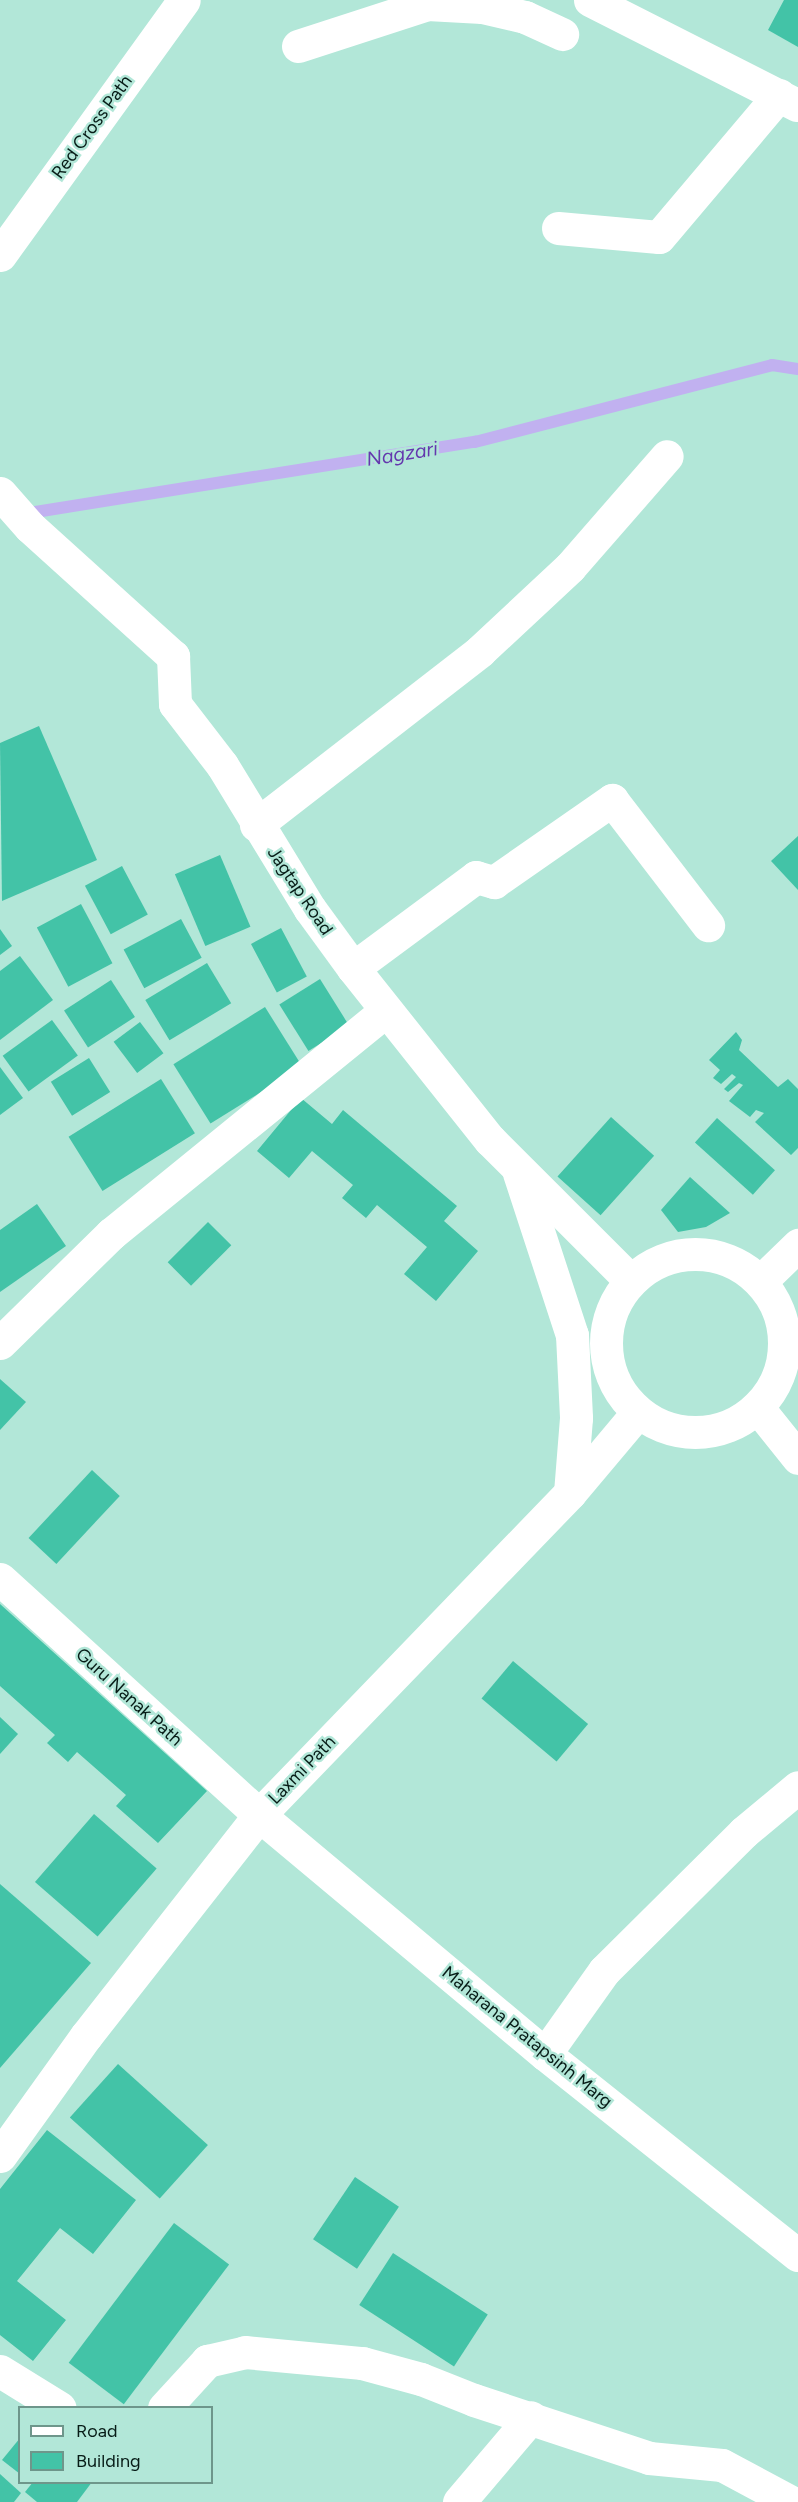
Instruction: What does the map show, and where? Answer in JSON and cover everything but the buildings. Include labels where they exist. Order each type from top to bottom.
[{"type":"street","name":"Red Cross Path","points":[[0,255],[184,0]]},
{"type":"street","points":[[558,228],[659,237],[788,100],[590,0]]},
{"type":"street","points":[[298,46],[428,2],[482,7],[525,17],[562,34]]},
{"type":"street","points":[[256,825],[480,651],[570,567],[667,456]]},
{"type":"street","name":"Jagtap Road","points":[[2,496],[30,527],[173,656],[175,704],[222,765],[256,825],[353,968],[385,1011],[518,1168],[630,1280]]},
{"type":"street","points":[[353,968],[476,877],[494,882],[612,800],[708,925]]},
{"type":"street","points":[[3,1333],[111,1234],[385,1011]]},
{"type":"street","points":[[518,1168],[572,1335],[576,1418],[570,1493]]},
{"type":"street","points":[[761,1281],[798,1245]]},
{"type":"street","points":[[696,1252],[743,1266],[761,1281],[783,1322],[785,1345],[782,1368],[758,1407],[736,1422],[712,1431],[695,1432],[660,1426],[638,1412],[619,1390],[607,1353],[606,1334],[614,1305],[630,1280],[650,1266],[672,1256],[696,1252]]},
{"type":"street","points":[[758,1407],[798,1458]]},
{"type":"street","name":"Laxmi Path","points":[[0,2156],[86,2036],[259,1815],[570,1493],[638,1412]]},
{"type":"street","name":"Guru Nanak Path","points":[[0,1579],[259,1815]]},
{"type":"street","points":[[545,2054],[612,1962],[744,1832],[798,1787]]},
{"type":"street","name":"Maharana Pratapsinh Marg","points":[[259,1815],[545,2054],[798,2255]]},
{"type":"street","points":[[166,2406],[207,2361],[245,2352],[362,2363],[421,2379],[474,2400],[649,2458],[722,2465],[791,2502]]},
{"type":"street","points":[[0,2371],[57,2406]]},
{"type":"street","points":[[459,2502],[531,2417]]},
{"type":"waterway","name":"Nagzari","points":[[23,514],[475,442],[772,365],[798,369]]}]
